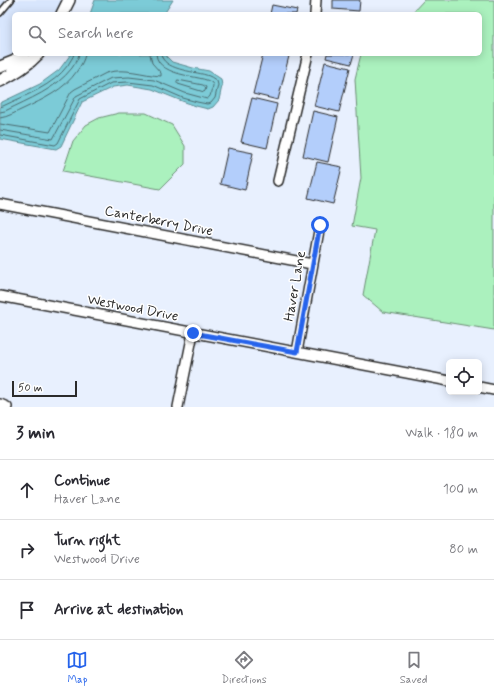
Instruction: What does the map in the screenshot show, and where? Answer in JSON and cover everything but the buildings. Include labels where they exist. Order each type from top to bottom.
[{"type":"street","points":[[63,12],[69,0]]},
{"type":"street","points":[[315,12],[316,0]]},
{"type":"street","points":[[0,67],[15,61],[21,56]]},
{"type":"street","points":[[0,81],[18,71],[36,56]]},
{"type":"street","points":[[278,181],[308,56]]},
{"type":"street","name":"Canterberry Drive","points":[[0,204],[312,264]]},
{"type":"street","name":"Haver Lane","points":[[297,352],[320,225]]},
{"type":"street","name":"Westwood Drive","points":[[0,296],[446,380]]},
{"type":"street","points":[[178,407],[193,333]]},
{"type":"street","points":[[482,388],[494,390]]},
{"type":"street","points":[[0,404],[7,407]]},
{"type":"lane","points":[[0,13],[11,0]]},
{"type":"lane","points":[[0,4],[6,5]]},
{"type":"shaded area","points":[[0,0],[65,0],[58,12],[12,12],[12,56],[0,62]]},
{"type":"green space","points":[[424,0],[494,0],[494,330],[383,312],[363,295],[375,230],[352,226],[361,178],[355,79],[361,56],[482,56],[482,12],[413,12]]},
{"type":"green space","points":[[119,113],[146,113],[172,125],[185,146],[185,164],[160,189],[63,171],[73,141],[86,125],[99,118]]},
{"type":"water","points":[[95,0],[173,0],[165,12],[91,12]]},
{"type":"water","points":[[70,56],[166,56],[172,62],[209,71],[221,79],[222,86],[219,100],[213,107],[208,109],[182,101],[152,89],[128,85],[113,87],[82,102],[61,146],[56,149],[0,139],[0,103],[40,84],[59,70]]},
{"type":"route","points":[[193,333],[297,352],[320,225]]}]
